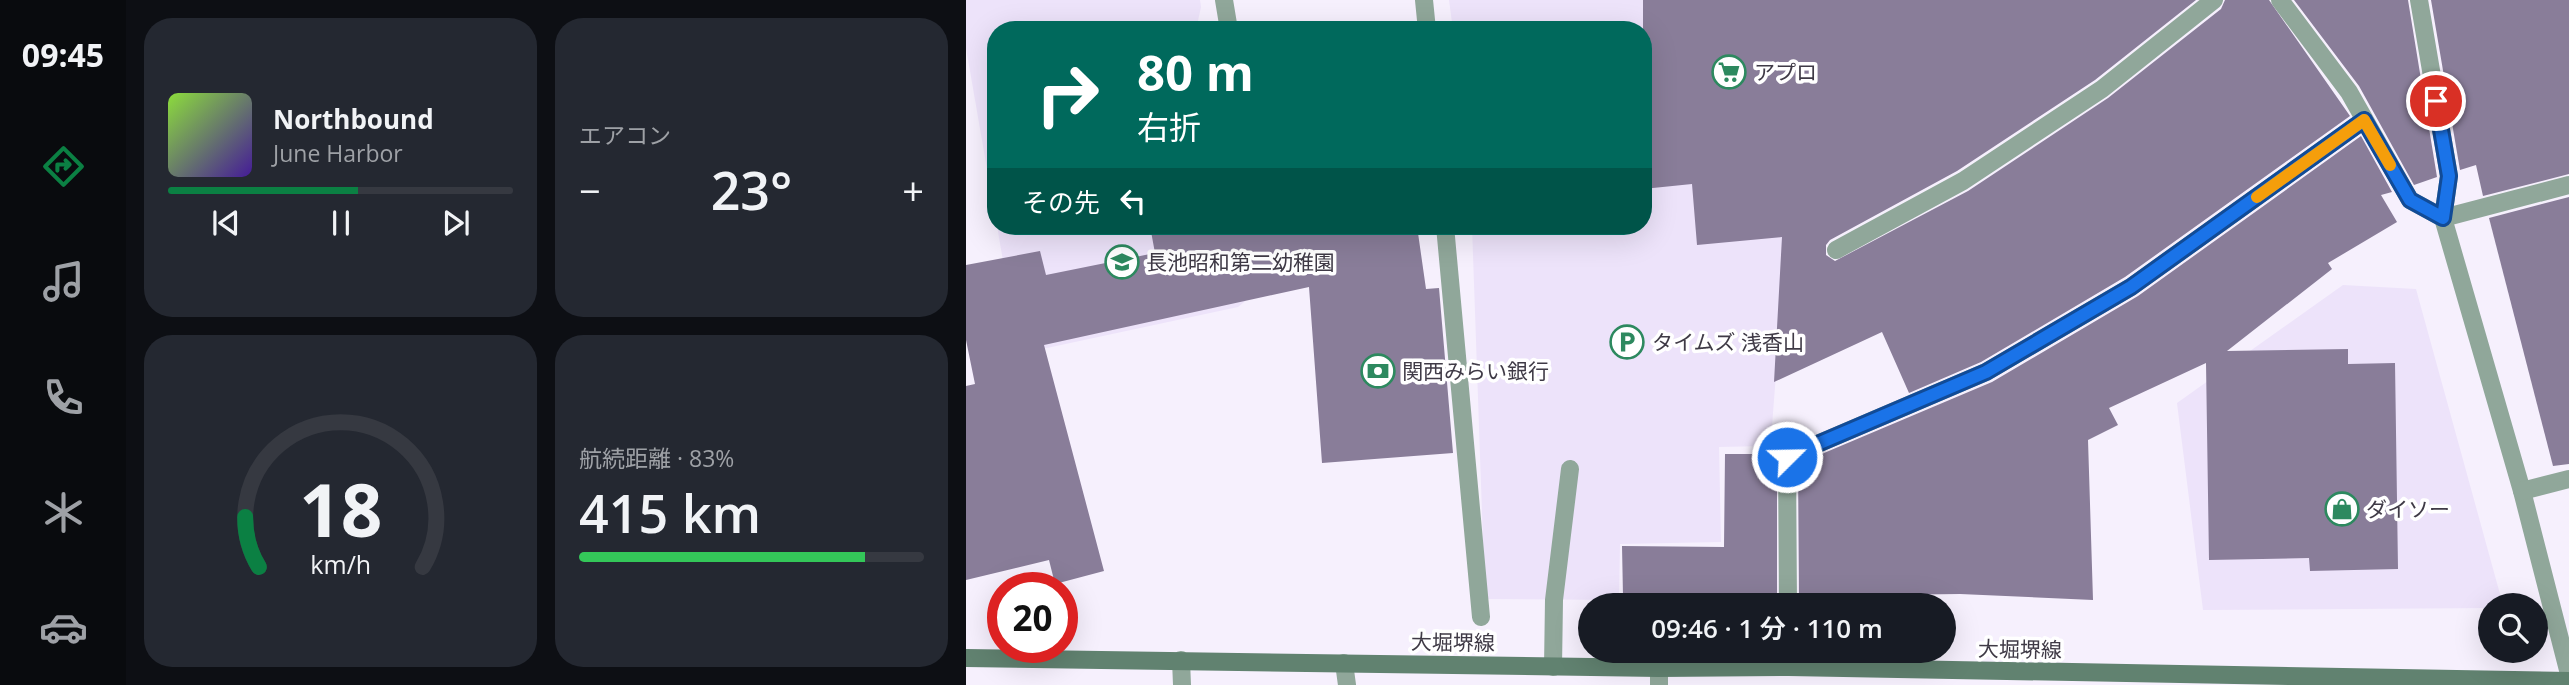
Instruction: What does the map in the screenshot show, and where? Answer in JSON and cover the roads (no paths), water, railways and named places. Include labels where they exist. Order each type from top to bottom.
[{"type":"main road","name":"大堀堺線","points":[[966,658],[1553,667],[1659,677],[1760,663]]},
{"type":"main road","name":"大堀堺線","points":[[1887,663],[2351,682],[2569,681]]},
{"type":"street","points":[[1224,0],[1227,21]]},
{"type":"street","points":[[1424,0],[1426,21]]},
{"type":"street","points":[[1836,250],[1963,181],[2102,89],[2214,0]]},
{"type":"street","points":[[2280,0],[2349,92],[2410,200],[2443,218],[2569,185]]},
{"type":"street","points":[[2419,0],[2449,176],[2443,218],[2522,491],[2569,674]]},
{"type":"street","points":[[1788,593],[1787,457],[1986,372],[2095,309],[2131,287],[2364,120]]},
{"type":"street","points":[[1446,235],[1481,617]]},
{"type":"street","points":[[1553,667],[1554,600],[1570,469]]},
{"type":"street","points":[[2522,491],[2569,479]]},
{"type":"street","points":[[1181,660],[1182,685]]},
{"type":"street","points":[[1344,663],[1347,685]]},
{"type":"place","name":"アプロ","points":[[1729,72]]},
{"type":"place","name":"長池昭和第二幼稚園","points":[[1122,262]]},
{"type":"place","name":"タイムズ 浅香山","points":[[1627,342]]},
{"type":"place","name":"関西みらい銀行","points":[[1378,371]]},
{"type":"place","name":"ダイソー","points":[[2342,509]]}]
